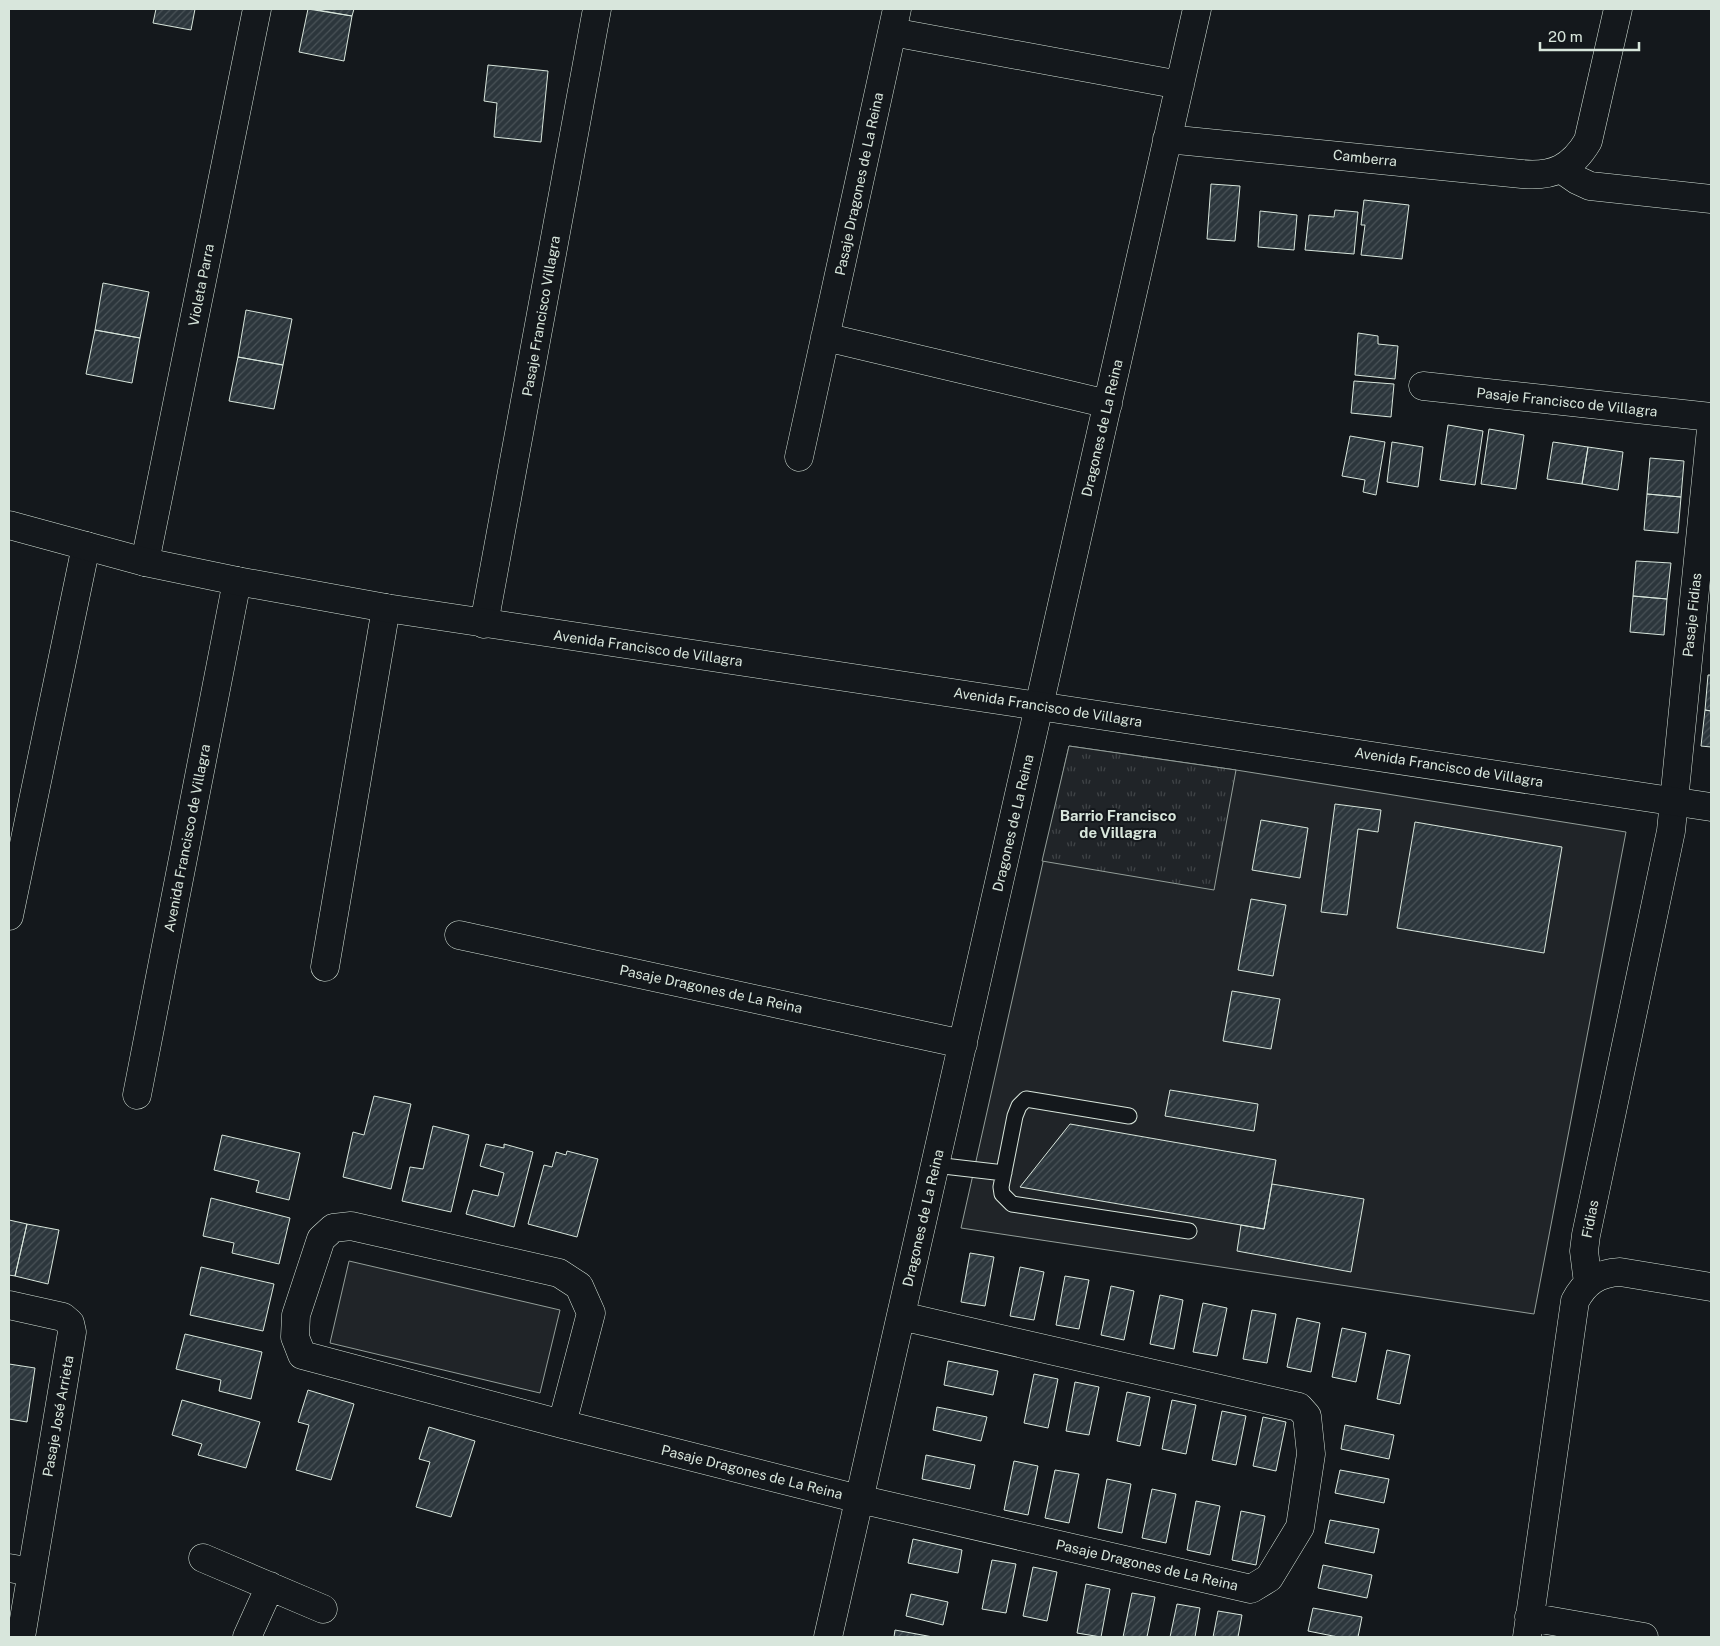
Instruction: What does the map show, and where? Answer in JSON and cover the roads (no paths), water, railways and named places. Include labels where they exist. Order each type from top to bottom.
[{"type":"street","name":"Violeta Parra","points":[[145,562],[257,9]]},
{"type":"street","name":"Pasaje Francisco Villagra","points":[[484,624],[597,9]]},
{"type":"street","name":"Dragones de La Reina","points":[[828,1637],[1197,9]]},
{"type":"street","name":"Camberra","points":[[1167,139],[1529,175],[1549,174],[1572,161],[1588,141],[1618,9]]},
{"type":"street","name":"Pasaje Dragones de La Reina","points":[[798,457],[895,20],[1180,85]]},
{"type":"street","points":[[1561,168],[1577,180],[1590,186],[1711,199]]},
{"type":"street","points":[[825,337],[1108,404]]},
{"type":"street","name":"Pasaje Francisco de Villagra","points":[[1424,386],[1711,418]]},
{"type":"street","name":"Pasaje Fidias","points":[[1673,801],[1711,429]]},
{"type":"street","name":"Avenida Francisco de Villagra","points":[[9,525],[145,562],[237,582],[386,608],[1711,807]]},
{"type":"street","points":[[9,916],[86,546]]},
{"type":"street","name":"Avenida Francisco de Villagra","points":[[137,1095],[237,582]]},
{"type":"street","points":[[325,967],[386,608]]},
{"type":"street","name":"Fidias","points":[[1588,1282],[1584,1251],[1586,1235],[1671,830],[1673,801]]},
{"type":"street","name":"Pasaje Dragones de La Reina","points":[[459,935],[963,1044]]},
{"type":"street","name":"Pasaje Dragones de La Reina","points":[[562,1424],[591,1313],[579,1286],[559,1273],[351,1226],[333,1228],[320,1238],[296,1315],[295,1337],[302,1355],[562,1424],[859,1499],[1251,1589],[1269,1578],[1300,1527],[1310,1454],[1307,1416],[1299,1407],[901,1316]]},
{"type":"street","points":[[1644,1637],[1528,1627],[1572,1313],[1575,1301],[1588,1282],[1609,1273],[1620,1272],[1711,1287]]},
{"type":"street","name":"Pasaje José Arrieta","points":[[9,1305],[63,1317],[70,1323],[72,1332],[20,1570],[21,1637]]},
{"type":"street","points":[[203,1558],[323,1609]]},
{"type":"street","points":[[247,1637],[270,1586]]},
{"type":"lane","points":[[1129,1116],[1026,1100],[1019,1106],[1015,1116],[1001,1187],[1002,1194],[1012,1204],[1189,1231]]},
{"type":"lane","points":[[935,1165],[1004,1173]]},
{"type":"district","name":"Barrio Francisco de Villagra","points":[[1118,824]]}]
